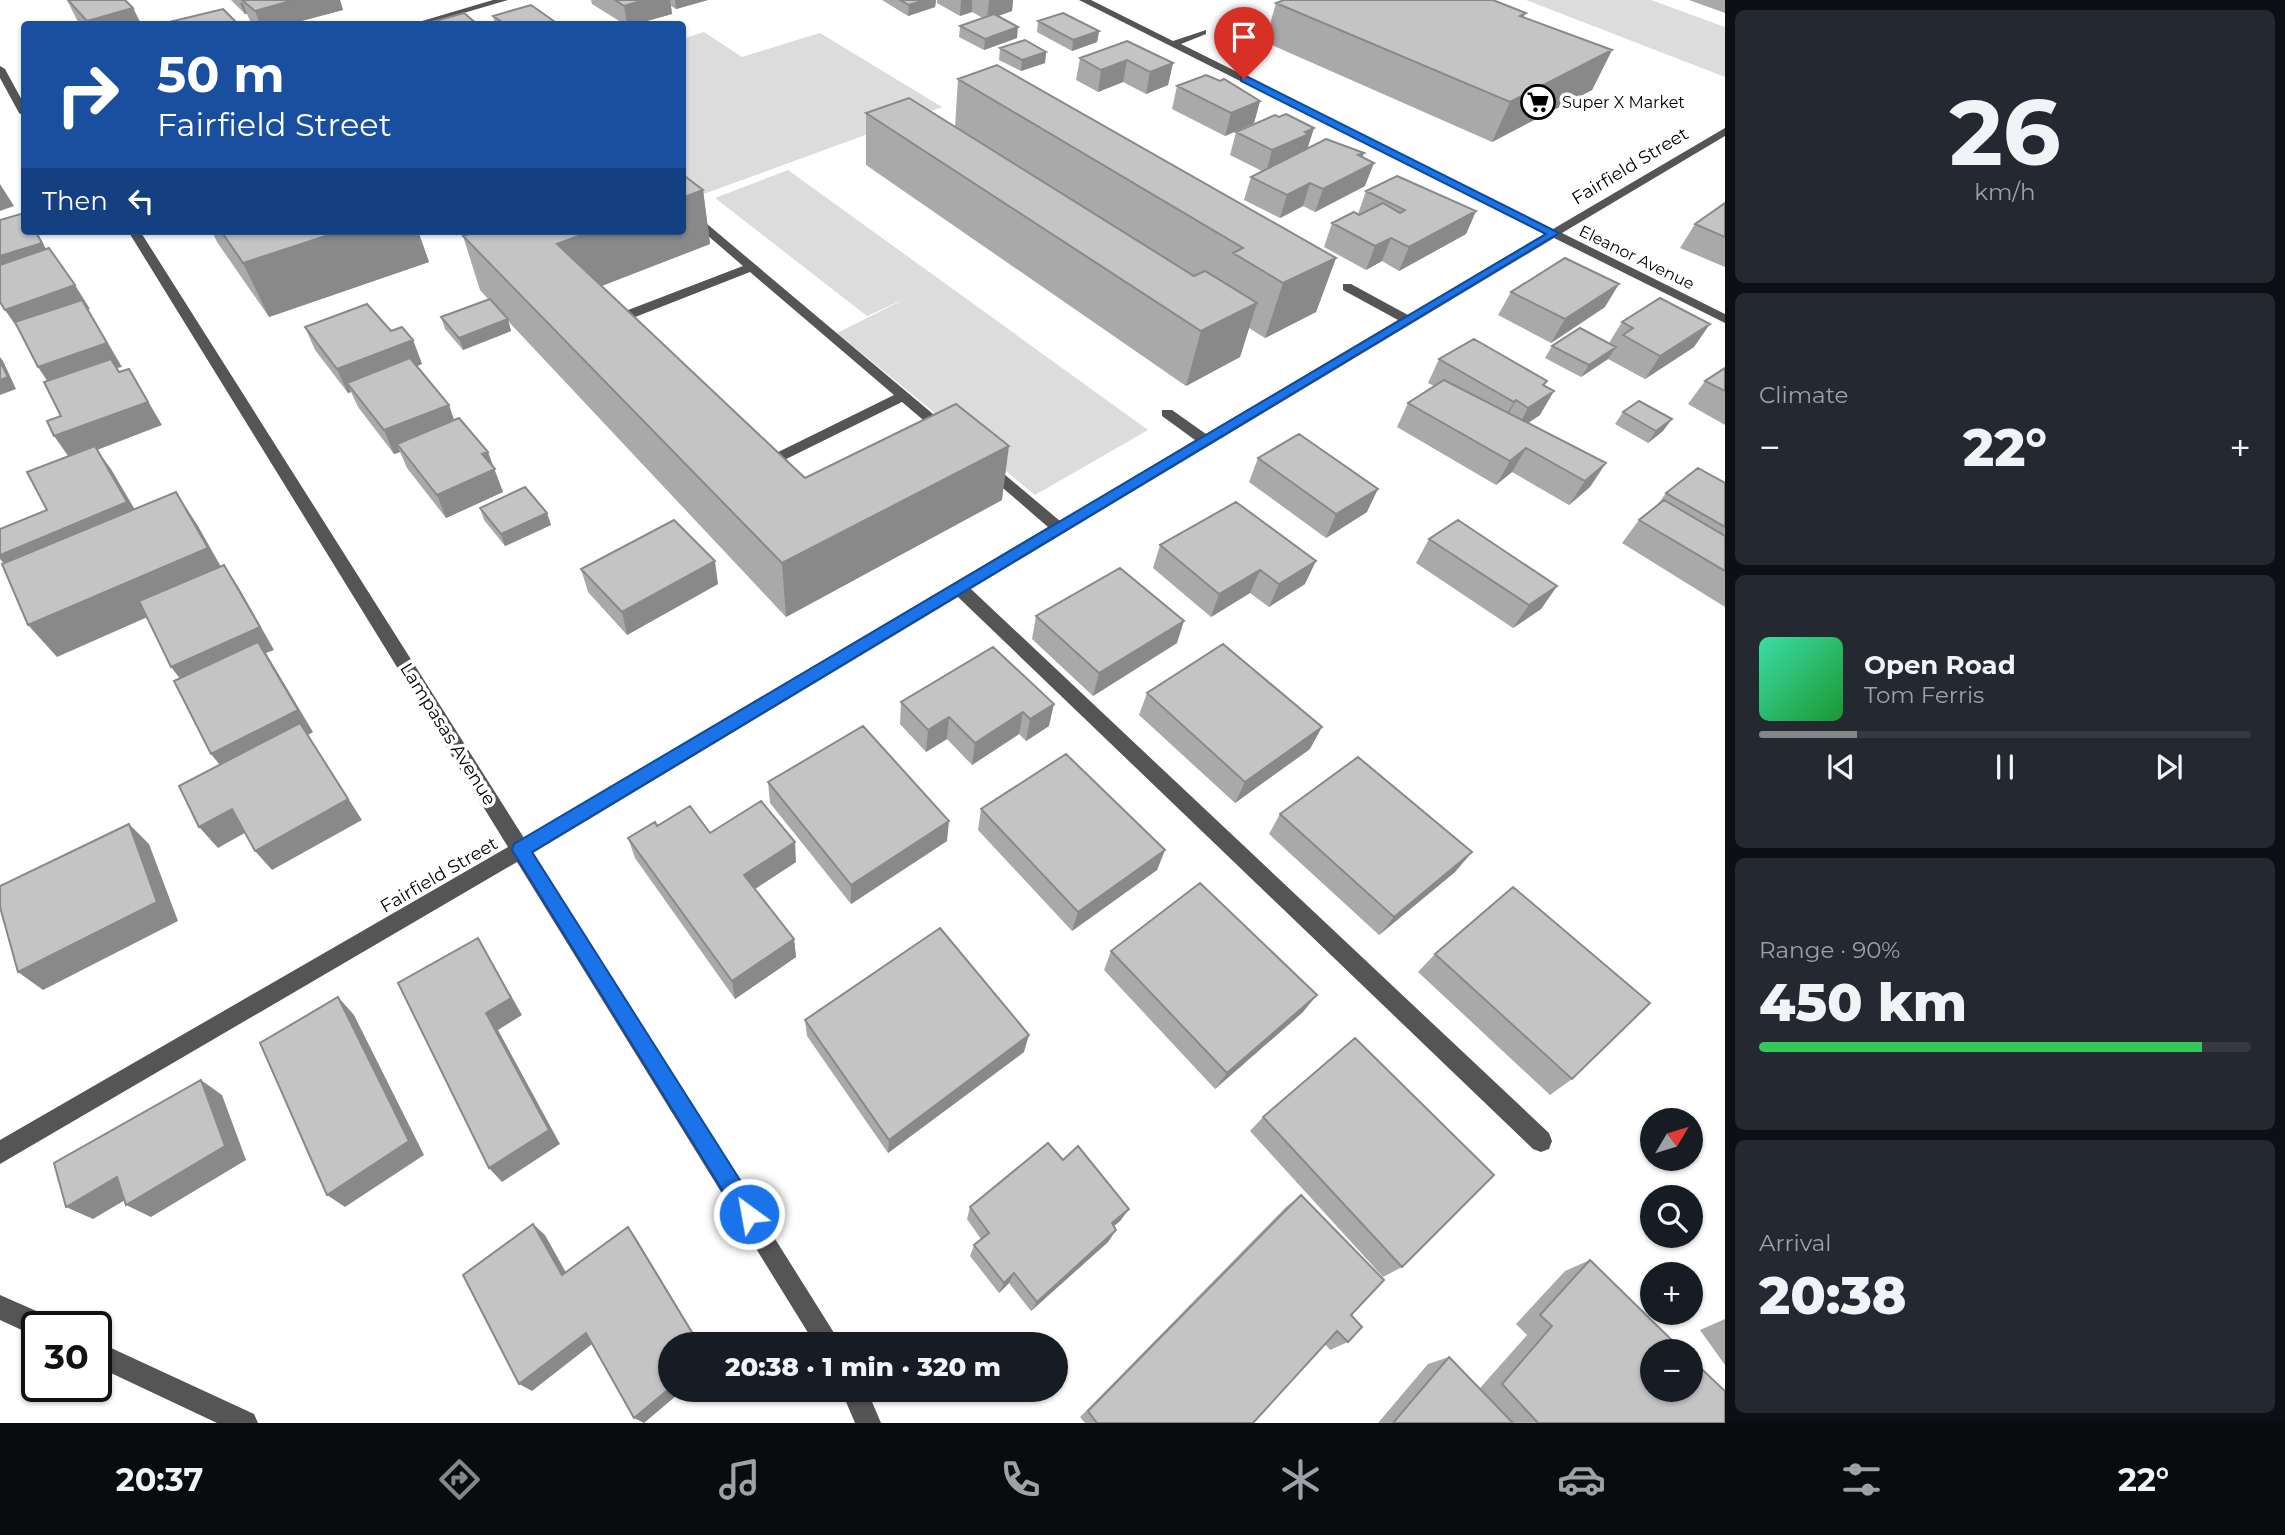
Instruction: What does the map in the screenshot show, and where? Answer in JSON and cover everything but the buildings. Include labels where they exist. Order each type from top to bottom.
[{"type":"street","points":[[428,21],[503,0]]},
{"type":"street","name":"Eleanor Avenue","points":[[1084,0],[1725,318]]},
{"type":"street","points":[[1173,44],[1203,32]]},
{"type":"street","points":[[0,69],[21,108]]},
{"type":"street","name":"Fairfield Street","points":[[0,1153],[521,850],[1725,131]]},
{"type":"street","points":[[696,220],[955,440]]},
{"type":"street","name":"Lampasas Avenue","points":[[137,235],[822,1332]]},
{"type":"street","points":[[620,318],[751,267]]},
{"type":"street","points":[[1347,287],[1408,320]]},
{"type":"street","points":[[769,462],[903,396]]},
{"type":"street","points":[[1167,413],[1206,441]]},
{"type":"street","points":[[976,458],[1059,528]]},
{"type":"street","points":[[959,588],[1541,1141]]},
{"type":"street","points":[[0,1307],[21,1317]]},
{"type":"street","points":[[112,1361],[245,1423]]},
{"type":"street","points":[[859,1402],[868,1423]]},
{"type":"shaded area","points":[[1526,0],[1651,0],[1725,27],[1725,77]]},
{"type":"shaded area","points":[[704,32],[742,57],[820,33],[942,107],[687,200],[686,38]]},
{"type":"shaded area","points":[[788,170],[1148,430],[1035,495],[837,333],[907,298],[867,316],[715,198]]},
{"type":"place","name":"Super X Market","points":[[1538,102]]},
{"type":"route","points":[[749,1214],[521,850],[1554,233],[1244,79]]}]
